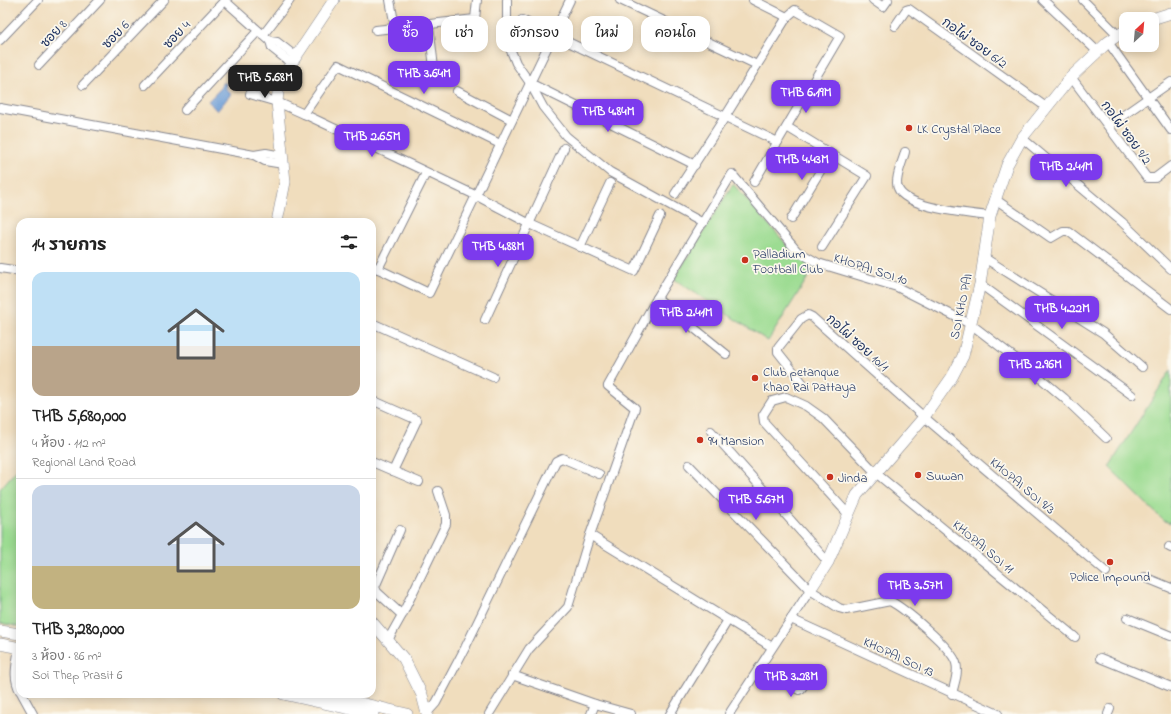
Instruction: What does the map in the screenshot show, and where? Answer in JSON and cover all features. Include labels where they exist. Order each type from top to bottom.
[{"type":"street","points":[[0,40],[38,0]]},
{"type":"street","name":"ซอย 8","points":[[39,65],[100,0]]},
{"type":"street","name":"ซอย 6","points":[[83,85],[164,0]]},
{"type":"street","points":[[224,0],[270,41],[277,42],[293,59]]},
{"type":"street","name":"ซอย 4","points":[[145,85],[224,0]]},
{"type":"street","points":[[185,110],[290,0]]},
{"type":"street","points":[[278,218],[285,182],[277,102],[278,82],[334,0]]},
{"type":"street","points":[[390,0],[393,16]]},
{"type":"street","points":[[433,24],[476,19],[477,0]]},
{"type":"street","points":[[489,714],[529,649],[568,607],[590,535],[636,408],[608,386],[703,223],[610,172],[566,136],[543,107],[516,63],[507,41],[507,0]]},
{"type":"street","points":[[563,16],[570,0]]},
{"type":"street","points":[[620,0],[756,65]]},
{"type":"street","points":[[753,0],[787,17]]},
{"type":"street","points":[[873,0],[883,7],[888,0]]},
{"type":"street","points":[[1044,0],[1098,52]]},
{"type":"street","points":[[1083,0],[1119,30]]},
{"type":"street","name":"กอไผ่ ซอย 6/2","points":[[895,26],[906,10],[909,9],[1046,107]]},
{"type":"street","points":[[675,194],[787,17],[795,10],[840,36],[754,182]]},
{"type":"street","points":[[1159,17],[1171,13]]},
{"type":"street","points":[[376,30],[388,28]]},
{"type":"street","name":"SOI KHO PAI","points":[[810,590],[828,562],[858,495],[924,417],[952,378],[963,356],[972,325],[980,284],[990,216],[1006,165],[1022,138],[1071,77],[1108,42],[1119,34]]},
{"type":"street","points":[[1108,42],[1171,130]]},
{"type":"street","points":[[573,44],[778,142]]},
{"type":"street","points":[[432,52],[434,68]]},
{"type":"street","points":[[376,268],[428,293],[546,52]]},
{"type":"street","points":[[304,114],[338,65],[500,144]]},
{"type":"street","name":"กอไผ่ ซอย 9/2","points":[[1071,77],[1147,178],[1155,178],[1171,166]]},
{"type":"street","points":[[1108,126],[1171,82]]},
{"type":"street","points":[[530,84],[695,164]]},
{"type":"street","points":[[457,91],[512,120]]},
{"type":"street","points":[[250,94],[277,102],[304,114],[475,195],[530,224],[634,271],[660,216]]},
{"type":"street","points":[[0,108],[254,155],[266,153],[283,160]]},
{"type":"street","points":[[787,127],[830,155],[867,176],[822,247]]},
{"type":"street","points":[[1022,138],[1122,222],[1171,269]]},
{"type":"street","points":[[485,320],[564,148]]},
{"type":"street","points":[[905,152],[897,181],[897,188],[903,195],[912,200],[945,210],[990,216]]},
{"type":"street","points":[[791,218],[830,155]]},
{"type":"street","points":[[376,266],[426,173]]},
{"type":"street","name":"KHOPAI SOI 10","points":[[703,223],[732,174],[797,251],[818,263],[897,287],[972,325]]},
{"type":"street","points":[[580,247],[610,183]]},
{"type":"street","points":[[995,198],[1050,238],[1063,231],[1068,231],[1171,310]]},
{"type":"street","points":[[983,257],[1103,333],[1142,367]]},
{"type":"street","points":[[0,268],[16,270]]},
{"type":"street","points":[[980,284],[1132,395]]},
{"type":"street","points":[[658,298],[726,354]]},
{"type":"street","name":"กอไผ่ ซอย 10/1","points":[[805,386],[778,352],[778,348],[801,319],[808,315],[924,417]]},
{"type":"street","points":[[376,325],[493,377]]},
{"type":"street","points":[[972,325],[1032,371],[1064,398],[1106,438]]},
{"type":"street","name":"KHOPAI SOI 11","points":[[849,515],[764,422],[763,415],[772,401],[786,396],[796,400],[822,418],[877,474],[1075,637]]},
{"type":"street","points":[[376,402],[417,420],[393,471]]},
{"type":"street","name":"KHOPAI SOI 9/3","points":[[924,417],[1106,572]]},
{"type":"street","points":[[711,431],[828,562]]},
{"type":"street","points":[[427,713],[436,703],[465,648],[556,461],[562,458],[599,474]]},
{"type":"street","points":[[376,464],[419,482]]},
{"type":"street","points":[[689,465],[810,590],[839,608],[846,610],[890,601],[930,633],[955,658],[958,670],[952,694]]},
{"type":"street","points":[[388,640],[402,615],[446,524],[446,515],[438,491]]},
{"type":"street","points":[[376,585],[400,530]]},
{"type":"street","points":[[590,535],[772,647]]},
{"type":"street","points":[[1144,577],[1171,588]]},
{"type":"street","points":[[376,590],[402,615]]},
{"type":"street","points":[[729,714],[810,590]]},
{"type":"street","points":[[1127,618],[1171,636]]},
{"type":"street","name":"KHOPAI SOI 13","points":[[791,619],[998,714]]},
{"type":"street","points":[[670,714],[728,620]]},
{"type":"street","points":[[376,629],[404,659],[422,695],[427,713]]},
{"type":"street","points":[[0,631],[16,633]]},
{"type":"street","points":[[0,644],[16,647]]},
{"type":"street","points":[[1100,658],[1171,687]]},
{"type":"street","points":[[759,668],[799,690],[815,670]]},
{"type":"street","points":[[16,669],[16,683]]},
{"type":"street","points":[[512,676],[595,704],[631,714]]},
{"type":"street","points":[[24,698],[33,714]]},
{"type":"street","points":[[301,698],[373,714]]},
{"type":"street","points":[[341,698],[407,714]]},
{"type":"street","points":[[592,714],[595,704]]},
{"type":"green space","name":"Palladium Football Club","points":[[733,184],[795,254],[815,266],[768,341],[674,279]]},
{"type":"green space","points":[[1171,370],[1171,523],[1164,521],[1109,467]]},
{"type":"green space","points":[[16,471],[16,626],[0,623],[0,489]]},
{"type":"water","points":[[222,83],[226,83],[226,89],[231,94],[217,111],[208,101],[221,88]]},
{"type":"place","name":"LK Crystal Place","points":[[909,128]]},
{"type":"place","name":"Palladium Football Club","points":[[745,260]]},
{"type":"place","name":"Club petanque Khao Rai Pattaya","points":[[755,378]]},
{"type":"place","name":"94 Mansion","points":[[700,440]]},
{"type":"place","name":"Suwan","points":[[918,475]]},
{"type":"place","name":"Jinda","points":[[830,477]]},
{"type":"place","name":"Police Impound","points":[[1110,562]]}]
